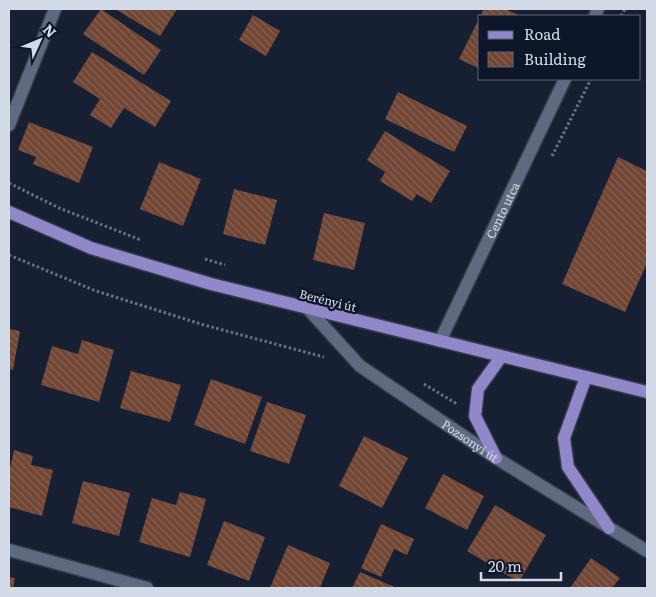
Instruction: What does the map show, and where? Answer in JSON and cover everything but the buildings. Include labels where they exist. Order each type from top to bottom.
[{"type":"main road","name":"Berényi út","points":[[9,212],[99,250],[309,310],[647,392]]},
{"type":"main road","points":[[496,458],[475,416],[478,389],[501,357]]},
{"type":"main road","points":[[586,377],[564,438],[568,467],[608,528]]},
{"type":"street","points":[[9,125],[54,9]]},
{"type":"street","name":"Cento utca","points":[[440,341],[565,80]]},
{"type":"street","name":"Pozsonyi út","points":[[309,310],[360,366],[496,458],[647,551]]},
{"type":"street","points":[[9,550],[147,588]]},
{"type":"path","points":[[9,184],[59,208],[142,240]]},
{"type":"path","points":[[9,255],[105,294],[204,325],[360,366]]},
{"type":"path","points":[[196,257],[232,267]]}]
